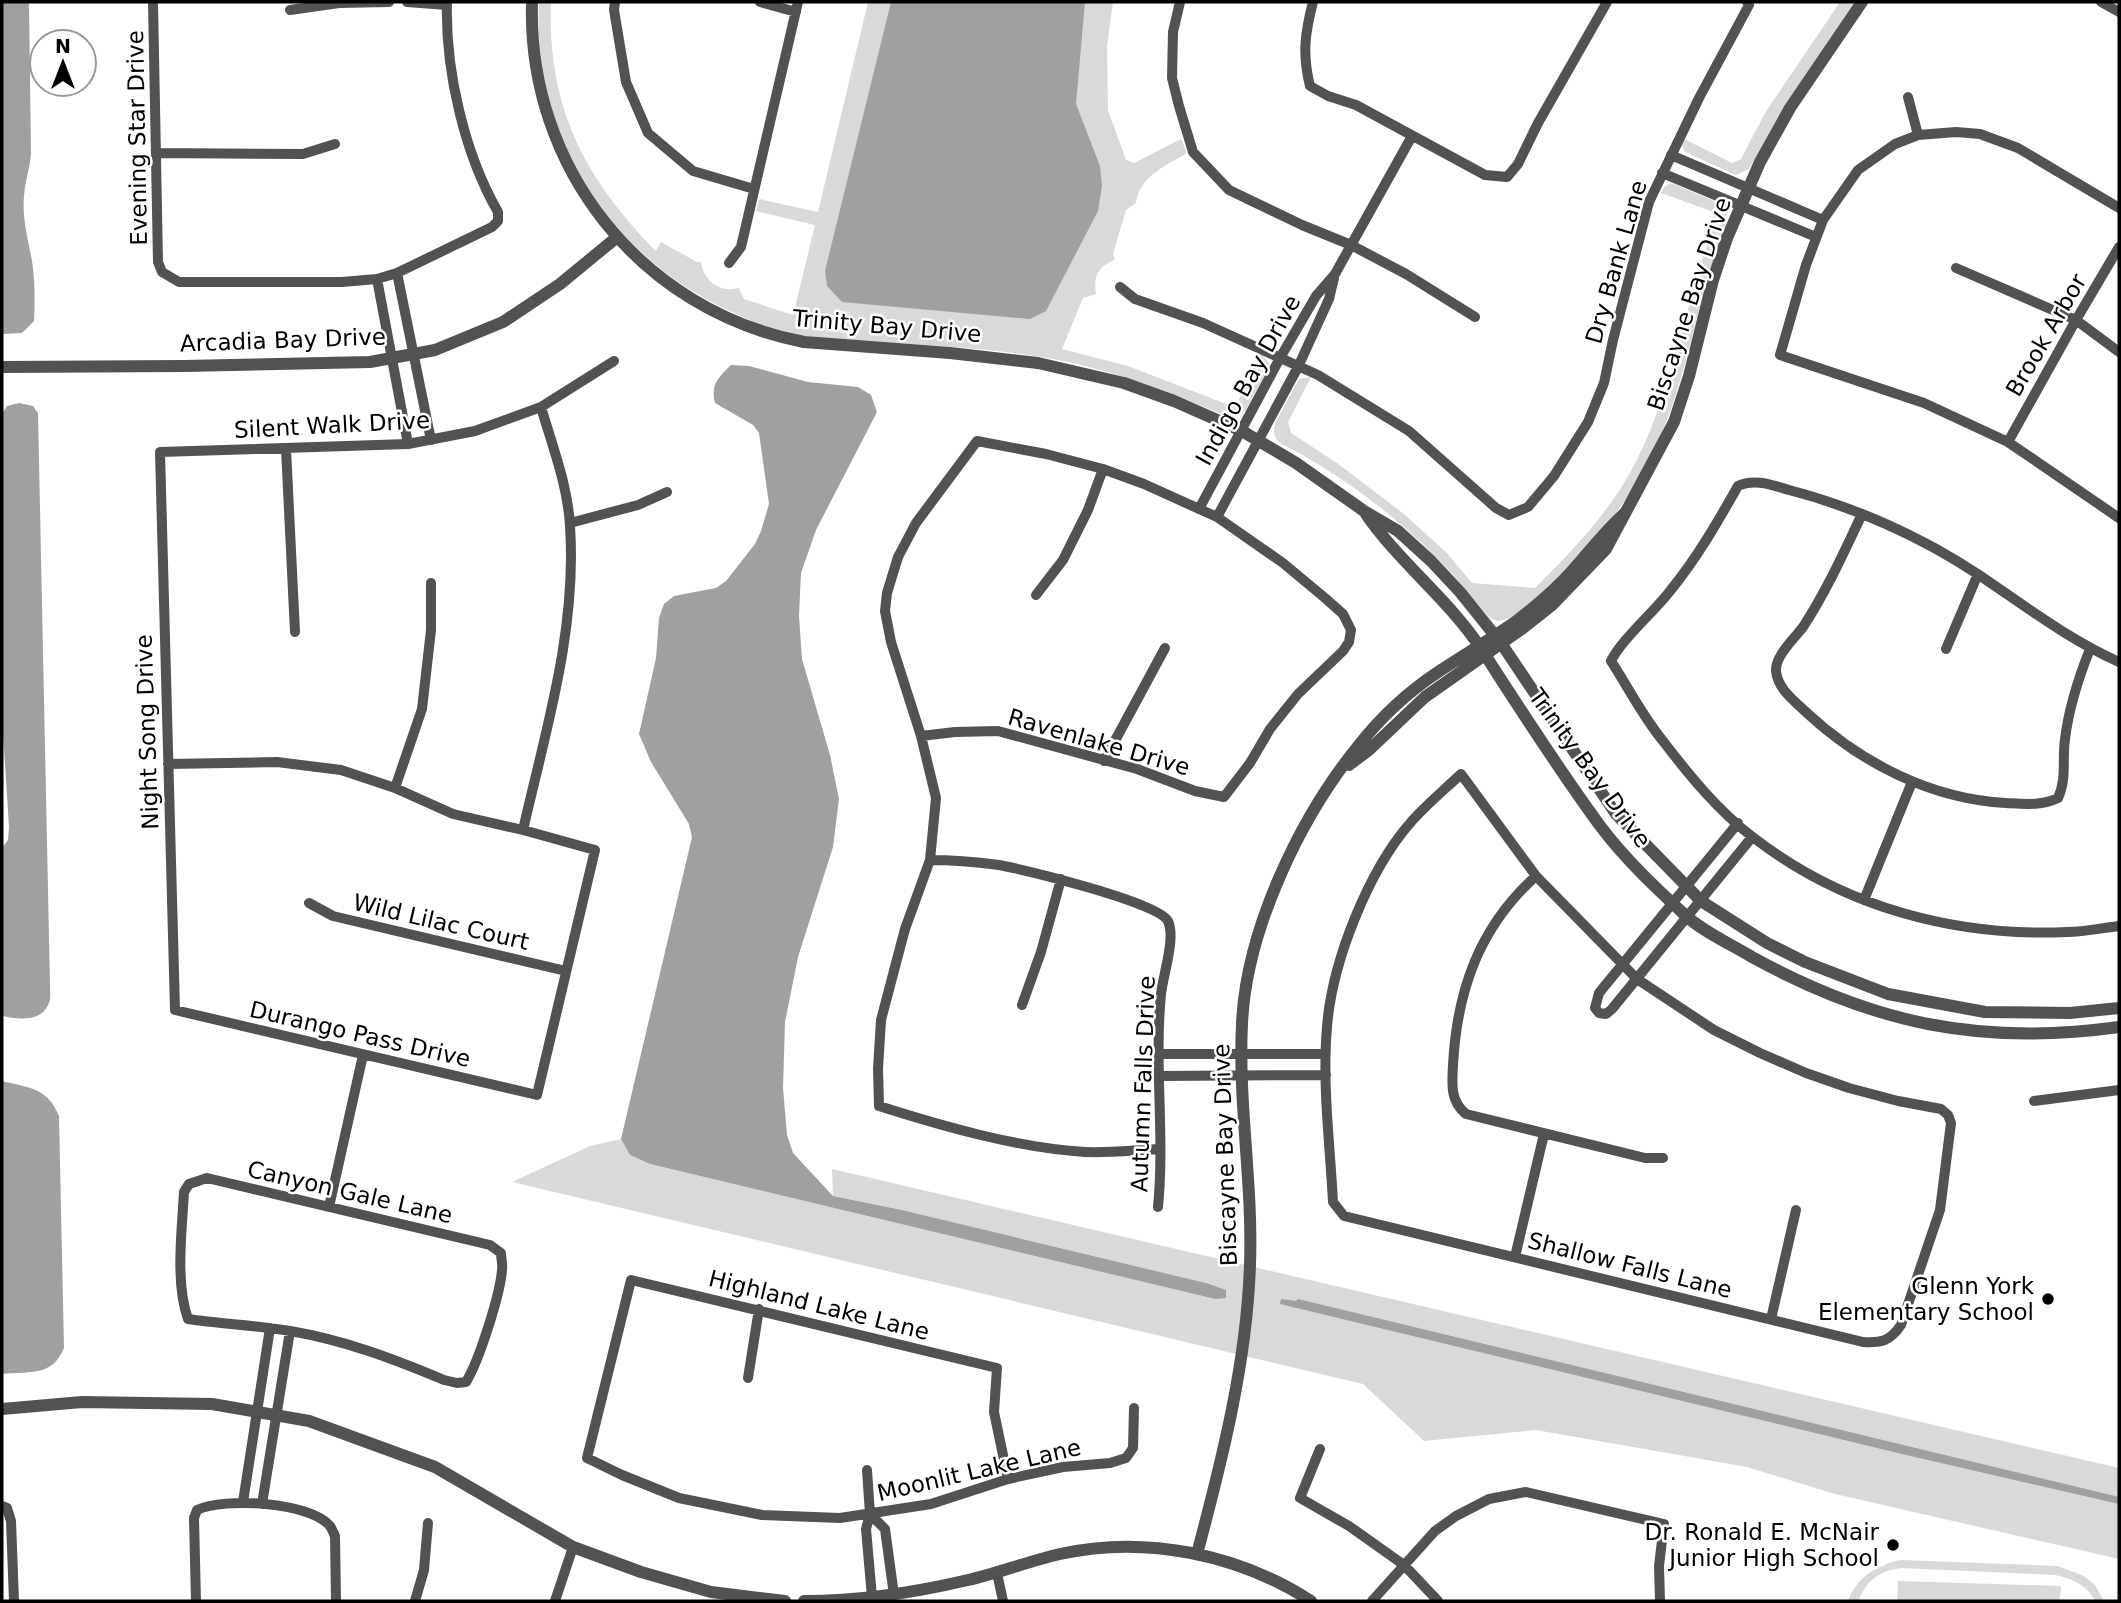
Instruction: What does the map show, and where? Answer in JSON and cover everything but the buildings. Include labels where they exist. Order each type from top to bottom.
[{"type":"street","name":"Evening Star Drive","points":[[153,2],[158,255],[162,272],[179,282],[342,282],[377,279]]},
{"type":"street","points":[[290,10],[338,3],[388,2]]},
{"type":"street","points":[[407,2],[447,3],[451,74],[467,136],[498,212],[498,221],[492,228],[397,273],[377,279],[408,444]]},
{"type":"street","name":"Trinity Bay Drive","points":[[533,2],[535,63],[550,123],[559,148],[577,182],[616,238],[657,276],[690,298],[776,337],[804,342],[976,355],[1038,363],[1124,383],[1174,401],[1242,431],[1324,481],[1364,511],[1398,531],[1431,561],[1498,639],[1616,814],[1701,901],[1767,943],[1805,962],[1888,994],[1985,1012],[2058,1013],[2119,1008]]},
{"type":"street","points":[[615,2],[625,82],[648,133],[693,171],[754,189]]},
{"type":"street","points":[[729,263],[741,247],[797,7],[760,2]]},
{"type":"street","points":[[1180,2],[1173,32],[1172,78],[1194,152],[1229,190],[1351,245],[1406,274],[1475,317]]},
{"type":"street","points":[[1314,2],[1307,28],[1304,63],[1310,86],[1328,96],[1356,105],[1485,174],[1507,177],[1518,164],[1538,123],[1607,2]]},
{"type":"street","name":"Biscayne Bay Drive","points":[[1197,1554],[1235,1389],[1248,1301],[1250,1231],[1241,1054],[1246,985],[1269,905],[1300,835],[1340,772],[1374,726],[1435,673],[1498,639],[1571,572],[1609,527],[1625,513],[1674,422],[1689,376],[1713,280],[1748,188],[1790,108],[1862,2]]},
{"type":"street","points":[[2102,2],[2119,12]]},
{"type":"street","name":"Dry Bank Lane","points":[[1298,367],[1318,375],[1409,431],[1496,508],[1509,515],[1528,507],[1554,476],[1588,422],[1604,383],[1649,202],[1748,3]]},
{"type":"street","points":[[1908,97],[1918,135]]},
{"type":"street","points":[[2119,208],[2018,148],[1980,134],[1956,132],[1918,135],[1895,144],[1858,170],[1823,220],[1789,318],[1780,355],[1924,402],[2008,442],[2119,518]]},
{"type":"street","name":"Indigo Bay Drive","points":[[1199,509],[1280,358],[1316,296],[1335,274],[1412,136]]},
{"type":"street","points":[[156,153],[303,154],[335,144]]},
{"type":"street","points":[[1671,155],[1823,220]]},
{"type":"street","points":[[1662,173],[1816,237]]},
{"type":"street","name":"Arcadia Bay Drive","points":[[2,367],[357,362],[435,350],[503,322],[560,284],[616,238]]},
{"type":"street","name":"Brook Arbor","points":[[2008,442],[2119,247]]},
{"type":"street","points":[[1956,268],[2076,320],[2119,352]]},
{"type":"street","points":[[397,273],[431,440]]},
{"type":"street","name":"Indigo Bay Drive","points":[[1217,517],[1298,367],[1329,299],[1335,274]]},
{"type":"street","points":[[1120,287],[1135,299],[1203,323],[1298,367]]},
{"type":"street","name":"Silent Walk Drive","points":[[160,452],[408,444],[431,440],[475,431],[541,407],[614,361]]},
{"type":"street","points":[[523,830],[562,665],[571,588],[570,523],[558,465],[541,407]]},
{"type":"street","points":[[1160,1149],[1108,1152],[1062,1150],[992,1137],[922,1120],[879,1106],[881,1020],[905,929],[930,860],[936,798],[921,736],[891,642],[885,611],[887,593],[898,557],[916,523],[977,441],[1046,454],[1103,469],[1217,517]]},
{"type":"street","points":[[286,449],[295,632]]},
{"type":"street","name":"Night Song Drive","points":[[160,452],[175,1010]]},
{"type":"street","points":[[1036,596],[1063,560],[1103,469]]},
{"type":"street","points":[[2119,662],[2090,649],[1978,574],[1937,550],[1862,514],[1802,493],[1746,482],[1738,486],[1700,552],[1648,618],[1615,652],[1611,661],[1661,740],[1714,801],[1752,837],[1803,871],[1864,900],[1902,914],[1944,924],[1980,930],[2068,933],[2119,926]]},
{"type":"street","points":[[570,523],[638,505],[667,492]]},
{"type":"street","name":"Trinity Bay Drive","points":[[1364,511],[1385,541],[1444,603],[1482,650],[1601,827],[1687,918],[1736,948],[1814,989],[1898,1018],[1976,1031],[2034,1035],[2119,1027]]},
{"type":"street","points":[[1862,514],[1832,576],[1804,624],[1776,664],[1776,675],[1783,689],[1830,734],[1874,762],[1912,782],[1965,797],[1998,803],[2046,804],[2058,798],[2063,787],[2064,741],[2073,691],[2090,649]]},
{"type":"street","name":"Ravenlake Drive","points":[[921,736],[998,731],[1137,769],[1195,791],[1224,797],[1250,763],[1270,729],[1298,694],[1343,651],[1349,642],[1351,631],[1343,614],[1325,598],[1283,563],[1217,517]]},
{"type":"street","points":[[1946,649],[1978,574]]},
{"type":"street","points":[[395,788],[422,709],[431,630],[431,583]]},
{"type":"street","points":[[1104,761],[1165,648]]},
{"type":"street","points":[[168,764],[277,762],[341,770],[395,788],[453,814],[594,850],[566,971]]},
{"type":"street","points":[[1159,1076],[1326,1075],[1325,1054],[1332,993],[1348,935],[1362,902],[1376,874],[1410,822],[1461,774],[1536,876],[1637,979]]},
{"type":"street","points":[[1864,900],[1912,782]]},
{"type":"street","points":[[1738,823],[1595,1000],[1595,1008],[1599,1013],[1606,1014],[1612,1009],[1752,837]]},
{"type":"street","points":[[930,860],[959,860],[1061,879],[1041,952],[1022,1005]]},
{"type":"street","points":[[1536,876],[1508,904],[1491,930],[1462,993],[1455,1035],[1452,1085],[1455,1101],[1466,1114],[1645,1158],[1663,1158]]},
{"type":"street","name":"Autumn Falls Drive","points":[[1061,879],[1156,910],[1169,922],[1172,936],[1162,991],[1158,1054],[1158,1207]]},
{"type":"street","name":"Wild Lilac Court","points":[[309,903],[334,916],[566,971]]},
{"type":"street","name":"Durango Pass Drive","points":[[175,1010],[537,1096],[566,971]]},
{"type":"street","name":"Shallow Falls Lane","points":[[1326,1075],[1333,1202],[1343,1216],[1863,1342],[1879,1343],[1891,1339],[1901,1325],[1940,1210],[1951,1123],[1948,1115],[1941,1109],[1849,1088],[1806,1073],[1714,1030],[1637,979]]},
{"type":"street","points":[[1158,1054],[1325,1054]]},
{"type":"street","points":[[329,1207],[363,1055]]},
{"type":"street","points":[[2034,1101],[2119,1090]]},
{"type":"street","points":[[1515,1257],[1544,1133]]},
{"type":"street","name":"Canyon Gale Lane","points":[[270,1328],[188,1318],[183,1306],[181,1273],[184,1192],[189,1184],[207,1178],[491,1245],[501,1253],[503,1269],[492,1311],[482,1345],[466,1382],[457,1383],[363,1349],[290,1331]]},
{"type":"street","points":[[1770,1319],[1796,1210]]},
{"type":"street","name":"Highland Lake Lane","points":[[587,1458],[631,1280],[998,1368],[993,1412],[1008,1479]]},
{"type":"street","points":[[748,1378],[759,1309]]},
{"type":"street","points":[[243,1502],[270,1328],[290,1331],[262,1503]]},
{"type":"street","points":[[2,1409],[82,1402],[212,1404],[309,1421],[435,1467],[573,1547],[641,1572],[710,1592],[785,1601]]},
{"type":"street","name":"Moonlit Lake Lane","points":[[587,1458],[679,1498],[762,1515],[840,1518],[931,1503],[1008,1479],[1063,1467],[1110,1463],[1126,1458],[1133,1448],[1134,1408]]},
{"type":"street","points":[[1321,1449],[1300,1498],[1349,1526],[1404,1565],[1438,1601]]},
{"type":"street","points":[[867,1470],[870,1514],[866,1529],[872,1597]]},
{"type":"street","points":[[1372,1601],[1435,1531],[1456,1516],[1489,1499],[1527,1492],[1664,1524],[1659,1566],[1660,1601]]},
{"type":"street","points":[[196,1601],[194,1518],[197,1510],[208,1505],[243,1502],[262,1503],[318,1517],[331,1526],[335,1536],[336,1601]]},
{"type":"street","points":[[5,1507],[11,1521],[14,1601]]},
{"type":"street","points":[[870,1514],[885,1529],[894,1595]]},
{"type":"street","points":[[415,1601],[424,1570],[428,1523]]},
{"type":"street","points":[[555,1601],[573,1547]]},
{"type":"street","points":[[804,1601],[894,1595],[997,1573],[1058,1554],[1146,1547],[1197,1554],[1231,1563],[1311,1601]]},
{"type":"street","points":[[997,1573],[1003,1601]]},
{"type":"shaded area","points":[[2,2],[29,2],[28,98],[30,98],[31,153],[24,204],[33,268],[34,321],[22,333],[2,334]]},
{"type":"shaded area","points":[[539,2],[551,2],[551,40],[556,75],[563,107],[575,138],[590,168],[631,224],[656,251],[661,242],[701,262],[705,275],[719,287],[739,288],[744,299],[793,315],[815,225],[756,211],[759,199],[818,212],[868,2],[1113,2],[1107,46],[1108,110],[1126,160],[1134,163],[1181,139],[1187,153],[1148,178],[1138,193],[1136,203],[1126,210],[1113,254],[1115,260],[1104,265],[1098,273],[1095,282],[1096,294],[1083,298],[1062,349],[1128,366],[1229,405],[1238,401],[1261,354],[1269,363],[1268,369],[1246,410],[1236,418],[1230,418],[1144,384],[1099,370],[1031,355],[787,333],[730,311],[687,288],[649,259],[615,225],[587,186],[565,144],[549,99],[540,51]]},
{"type":"shaded area","points":[[891,2],[1085,2],[1076,104],[1100,166],[1102,186],[1098,211],[1046,311],[1030,319],[842,302],[827,286],[825,271]]},
{"type":"shaded area","points":[[1840,2],[1854,2],[1782,110],[1749,169],[1736,175],[1685,152],[1682,146],[1684,139],[1732,163],[1741,159],[1765,113]]},
{"type":"shaded area","points":[[1671,183],[1719,203],[1727,213],[1686,361],[1657,444],[1626,498],[1588,547],[1567,570],[1522,609],[1504,620],[1497,621],[1490,618],[1436,557],[1396,520],[1328,470],[1280,443],[1274,434],[1275,423],[1299,379],[1311,377],[1288,422],[1291,433],[1337,463],[1404,514],[1447,553],[1472,583],[1535,588],[1610,505],[1645,443],[1668,381],[1715,221],[1711,211],[1661,193],[1664,187]]},
{"type":"shaded area","points":[[731,365],[749,366],[808,382],[858,387],[871,395],[877,412],[816,530],[801,573],[799,616],[802,659],[830,755],[839,799],[833,847],[798,957],[785,1022],[783,1088],[787,1135],[793,1153],[833,1196],[1206,1283],[1226,1290],[1226,1298],[1215,1299],[650,1164],[630,1155],[621,1139],[692,837],[689,824],[651,762],[639,734],[656,658],[659,618],[664,604],[674,596],[716,588],[726,581],[755,544],[769,504],[759,433],[753,425],[715,403],[715,386],[719,377]]},
{"type":"shaded area","points":[[19,403],[33,406],[38,413],[50,994],[49,1003],[41,1014],[28,1018],[2,1016],[2,848],[8,840],[9,827],[2,717],[2,414],[7,406]]},
{"type":"shaded area","points":[[2,1081],[43,1094],[59,1116],[64,1348],[53,1364],[39,1371],[2,1374]]},
{"type":"shaded area","points":[[621,1139],[630,1155],[650,1164],[1215,1299],[1206,1283],[833,1196],[832,1169],[2119,1468],[2119,1559],[1835,1494],[1747,1467],[1536,1430],[1424,1441],[1363,1384],[512,1182],[590,1146]]},
{"type":"shaded area","points":[[1281,1299],[1298,1299],[2119,1497],[2119,1504],[1280,1304]]},
{"type":"shaded area","points":[[1901,1560],[2058,1566],[2084,1576],[2095,1585],[2104,1601],[2095,1601],[2088,1591],[2078,1584],[2055,1575],[1902,1568],[1881,1574],[1865,1588],[1859,1601],[1848,1601],[1857,1585],[1869,1573]]},
{"type":"shaded area","points":[[1898,1581],[2061,1586],[2060,1601],[1897,1601]]},
{"type":"place","name":"Glenn York Elementary School","points":[[2048,1299]]},
{"type":"place","name":"Dr. Ronald E. McNair Junior High School","points":[[1893,1545]]}]
